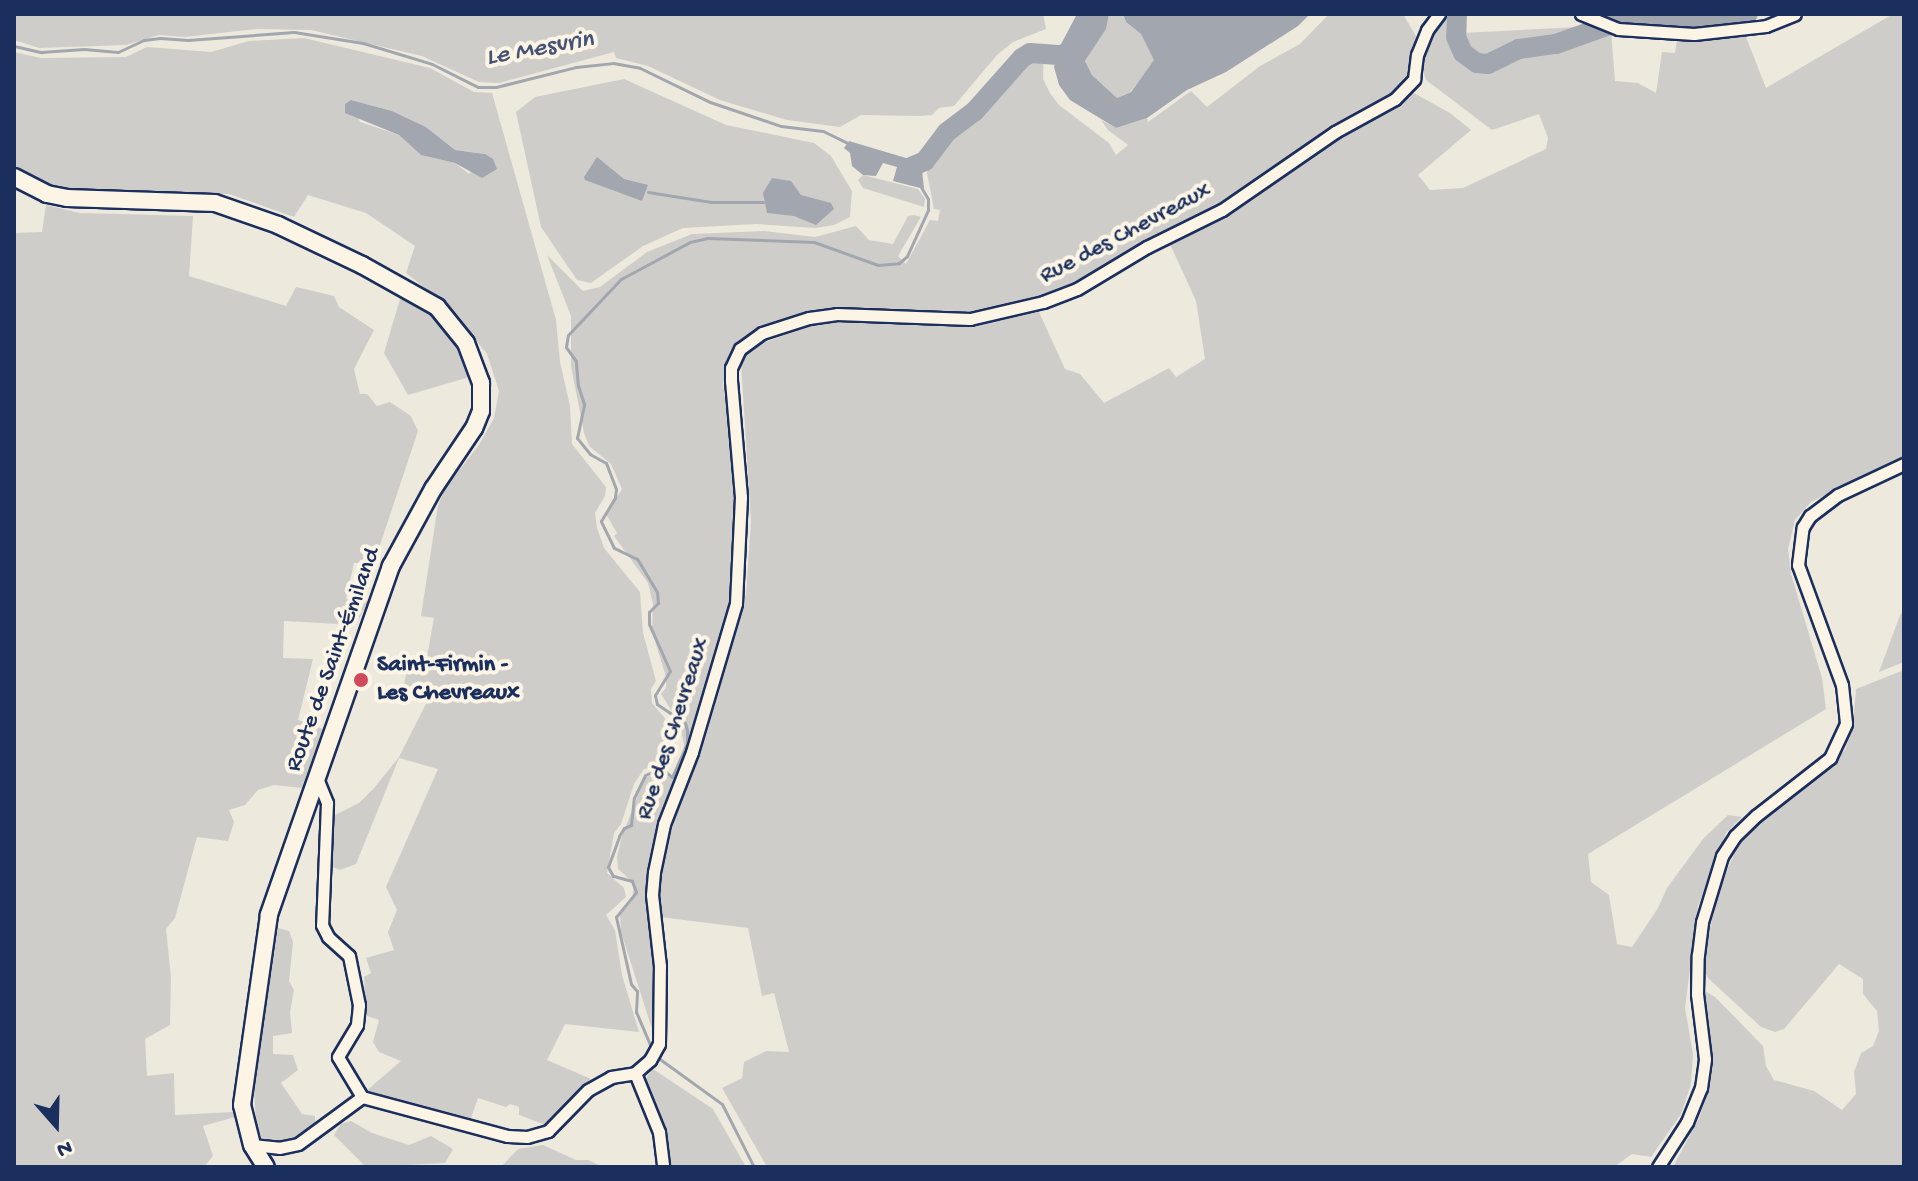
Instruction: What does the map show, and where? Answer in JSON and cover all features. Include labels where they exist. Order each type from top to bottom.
[{"type":"main road","name":"Route de Saint-Émiland","points":[[14,177],[47,194],[67,198],[187,201],[239,210],[306,238],[417,294],[451,322],[466,343],[481,383],[481,411],[464,446],[433,489],[391,566],[269,915],[242,1105],[252,1145],[266,1167]]},
{"type":"street","name":"Rue des Chevreaux","points":[[635,1073],[650,1060],[657,1048],[661,1009],[652,895],[664,824],[692,752],[736,603],[741,497],[731,368],[740,349],[762,333],[809,318],[837,314],[970,319],[1043,302],[1077,289],[1147,247],[1222,210],[1335,132],[1395,99],[1414,79],[1417,55],[1427,30],[1439,14]]},
{"type":"street","points":[[1581,14],[1618,29],[1656,34],[1738,32],[1766,26],[1795,14]]},
{"type":"street","points":[[1658,1167],[1687,1122],[1701,1088],[1705,1059],[1697,994],[1698,955],[1702,922],[1722,856],[1735,836],[1757,815],[1830,758],[1846,723],[1842,685],[1798,565],[1803,527],[1810,516],[1838,495],[1904,464]]},
{"type":"street","points":[[317,778],[326,792],[328,818],[322,869],[322,925],[328,937],[349,956],[359,1005],[357,1025],[338,1057],[362,1097],[508,1136],[527,1137],[548,1131],[588,1090],[611,1077],[635,1073],[659,1132],[663,1167]]},
{"type":"street","points":[[252,1145],[279,1148],[298,1144],[362,1097]]},
{"type":"shaded area","points":[[14,14],[1043,14],[1046,29],[1013,42],[997,55],[954,106],[939,108],[932,115],[861,115],[840,127],[787,120],[720,100],[648,66],[616,58],[614,52],[499,83],[479,82],[422,56],[311,30],[257,29],[185,37],[159,35],[126,45],[39,48],[14,40]]},
{"type":"shaded area","points":[[1077,14],[1109,14],[1106,29],[1085,61],[1092,75],[1117,98],[1131,92],[1154,60],[1141,34],[1126,22],[1123,14],[1310,14],[1298,26],[1226,72],[1187,90],[1147,118],[1116,128],[1070,100],[1059,85],[1054,67],[1060,46]]},
{"type":"shaded area","points":[[1109,14],[1123,14],[1126,22],[1141,34],[1155,60],[1130,92],[1117,98],[1092,75],[1085,61],[1105,30]]},
{"type":"shaded area","points":[[1329,14],[1403,14],[1417,38],[1410,79],[1393,96],[1223,204],[1087,278],[1020,302],[971,313],[827,310],[759,326],[731,351],[723,384],[734,461],[737,526],[732,607],[680,771],[684,745],[680,724],[661,694],[666,688],[666,677],[652,631],[653,604],[648,583],[614,536],[617,533],[606,514],[622,489],[611,464],[589,446],[584,433],[571,366],[571,316],[547,255],[583,291],[600,287],[647,252],[692,234],[764,231],[815,237],[856,226],[869,240],[893,244],[908,216],[914,215],[921,217],[898,256],[906,264],[930,220],[938,221],[940,210],[934,209],[927,173],[935,142],[980,111],[1018,68],[1025,50],[1037,46],[1044,48],[1043,79],[1050,93],[1059,105],[1109,143],[1116,155],[1128,145],[1108,130],[1101,120],[1116,128],[1147,118],[1148,122],[1191,91],[1207,107],[1260,66],[1300,44]]},
{"type":"shaded area","points":[[1447,14],[1456,14],[1463,33],[1597,26],[1611,31],[1615,81],[1638,83],[1656,93],[1662,52],[1675,53],[1677,40],[1746,37],[1766,88],[1893,14],[1904,14],[1904,456],[1811,502],[1795,520],[1788,549],[1791,574],[1822,678],[1826,709],[1588,854],[1591,882],[1609,895],[1617,944],[1632,947],[1658,908],[1667,888],[1703,839],[1728,815],[1742,817],[1726,833],[1698,906],[1685,1008],[1693,1054],[1691,1084],[1681,1114],[1651,1157],[1632,1154],[1614,1167],[767,1167],[722,1088],[742,1078],[744,1062],[766,1051],[789,1052],[774,993],[762,996],[748,928],[660,917],[658,894],[659,864],[706,736],[746,594],[751,522],[741,362],[754,346],[814,325],[853,320],[975,326],[1039,312],[1065,369],[1080,374],[1104,403],[1169,368],[1176,377],[1205,359],[1196,301],[1170,244],[1255,198],[1342,134],[1412,92],[1450,113],[1471,130],[1418,175],[1430,190],[1463,188],[1546,149],[1548,138],[1539,114],[1492,130],[1426,80],[1420,62],[1428,36]]},
{"type":"shaded area","points":[[304,38],[430,68],[474,92],[492,93],[556,320],[560,362],[570,406],[572,444],[606,487],[605,496],[595,513],[604,548],[640,592],[643,633],[656,681],[651,689],[652,703],[673,728],[676,741],[671,765],[644,769],[634,784],[621,824],[614,833],[607,873],[624,888],[626,897],[606,915],[615,930],[622,975],[639,1032],[565,1024],[547,1060],[591,1079],[546,1125],[519,1115],[519,1107],[510,1104],[506,1107],[478,1098],[471,1118],[365,1092],[401,1061],[379,1052],[373,1042],[379,1020],[367,1016],[364,977],[371,973],[366,958],[394,950],[388,932],[397,910],[386,887],[438,769],[399,758],[356,864],[340,870],[330,866],[333,816],[359,803],[374,788],[399,757],[430,696],[402,693],[409,662],[427,657],[434,618],[421,616],[438,505],[446,487],[479,445],[494,418],[499,391],[487,354],[451,309],[406,273],[415,246],[366,213],[308,195],[294,217],[229,194],[73,189],[43,184],[14,167],[14,52],[41,58],[126,57],[147,47],[211,52],[249,41]],"holes":[[[351,100],[392,111],[426,127],[455,150],[486,154],[469,174],[455,163],[421,155],[399,135],[360,122]]]},
{"type":"shaded area","points":[[624,79],[726,125],[814,143],[831,156],[852,191],[850,217],[834,225],[816,228],[756,224],[683,228],[643,246],[591,283],[577,280],[541,227],[516,112],[535,97]]},
{"type":"shaded area","points":[[351,100],[392,111],[426,127],[455,150],[485,154],[493,159],[497,169],[482,178],[455,163],[421,155],[399,135],[345,113],[345,104]]},
{"type":"shaded area","points":[[849,141],[916,161],[922,170],[924,189],[893,181],[897,167],[883,163],[876,176],[863,175],[852,166],[850,153],[844,148]]},
{"type":"shaded area","points":[[597,157],[624,179],[648,185],[642,201],[585,180]]},
{"type":"shaded area","points":[[863,175],[918,189],[925,199],[924,207],[863,188],[858,180]]},
{"type":"shaded area","points":[[772,178],[791,181],[801,195],[831,203],[834,209],[816,225],[794,216],[767,213],[763,193]]},
{"type":"shaded area","points":[[46,205],[80,213],[193,216],[189,276],[286,306],[296,287],[334,296],[339,307],[374,330],[354,369],[360,394],[367,394],[377,406],[390,402],[411,416],[418,431],[374,563],[354,563],[346,599],[368,601],[356,625],[284,621],[283,658],[313,659],[298,720],[323,729],[302,788],[274,785],[258,790],[245,805],[229,810],[234,822],[228,841],[197,837],[175,918],[166,929],[171,977],[170,1025],[145,1039],[147,1076],[174,1073],[175,1115],[233,1112],[235,1117],[203,1126],[213,1156],[204,1167],[14,1167],[14,233],[42,232]]},
{"type":"shaded area","points":[[400,299],[416,302],[432,315],[466,358],[473,376],[408,395],[384,353]]},
{"type":"shaded area","points":[[1904,610],[1904,662],[1879,672],[1900,615]]},
{"type":"shaded area","points":[[1904,670],[1904,1167],[1673,1167],[1699,1118],[1710,1087],[1713,1064],[1705,991],[1715,997],[1763,1046],[1766,1066],[1774,1080],[1814,1091],[1842,1110],[1856,1094],[1854,1072],[1861,1053],[1873,1046],[1879,1031],[1877,1011],[1863,994],[1863,979],[1839,964],[1784,1029],[1775,1032],[1761,1027],[1708,978],[1702,965],[1718,892],[1741,837],[1824,774],[1845,750],[1853,724],[1856,689]]},
{"type":"shaded area","points":[[657,772],[663,777],[670,776],[675,782],[659,827],[656,1019],[652,1029],[621,932],[620,915],[632,901],[634,883],[618,869],[617,857],[645,778]]},
{"type":"shaded area","points":[[278,928],[289,931],[293,942],[289,981],[294,990],[290,1012],[292,1033],[273,1036],[273,1054],[293,1055],[298,1070],[281,1083],[302,1114],[315,1116],[315,1124],[291,1139],[274,1141],[262,1139],[256,1124],[254,1086]]},
{"type":"shaded area","points":[[653,1069],[713,1109],[746,1167],[670,1167],[667,1129],[643,1082]]},
{"type":"shaded area","points":[[351,1121],[372,1133],[409,1145],[431,1136],[453,1149],[445,1163],[366,1167],[334,1135],[341,1124]]},
{"type":"shaded area","points":[[543,1145],[576,1160],[588,1160],[603,1167],[501,1167],[518,1149]]},
{"type":"waterway","name":"Le Mesvrin","points":[[911,167],[925,161],[947,132],[974,112],[1022,58],[1030,53],[1062,55],[1072,50],[1097,14]]},
{"type":"waterway","name":"Le Mesvrin","points":[[1457,14],[1456,37],[1463,53],[1477,63],[1488,64],[1519,49],[1556,44],[1623,20],[1717,26],[1733,24],[1748,14]]},
{"type":"waterway","name":"Le Mesvrin","points":[[14,46],[41,52],[84,49],[118,52],[144,40],[160,38],[188,40],[294,32],[363,43],[432,64],[478,87],[496,87],[576,67],[613,63],[640,68],[710,102],[781,126],[823,131],[850,144]]},
{"type":"waterway","points":[[651,1047],[636,1012],[637,991],[631,984],[616,917],[636,892],[632,881],[613,876],[608,867],[619,836],[624,828],[631,825],[634,798],[645,775],[661,768],[672,777],[687,743],[687,730],[685,723],[657,704],[655,695],[670,671],[649,624],[649,612],[658,603],[657,592],[637,559],[614,548],[601,521],[615,498],[616,489],[606,463],[590,454],[577,438],[584,404],[578,386],[576,361],[566,347],[568,335],[621,279],[690,242],[707,238],[814,242],[878,265],[899,263],[907,256],[928,210],[928,199],[921,187]]},
{"type":"waterway","points":[[648,192],[711,202],[763,202]]},
{"type":"waterway","points":[[657,1057],[722,1104],[754,1167]]},
{"type":"place","name":"Saint-Firmin - Les Chevreaux","points":[[361,680]]}]
